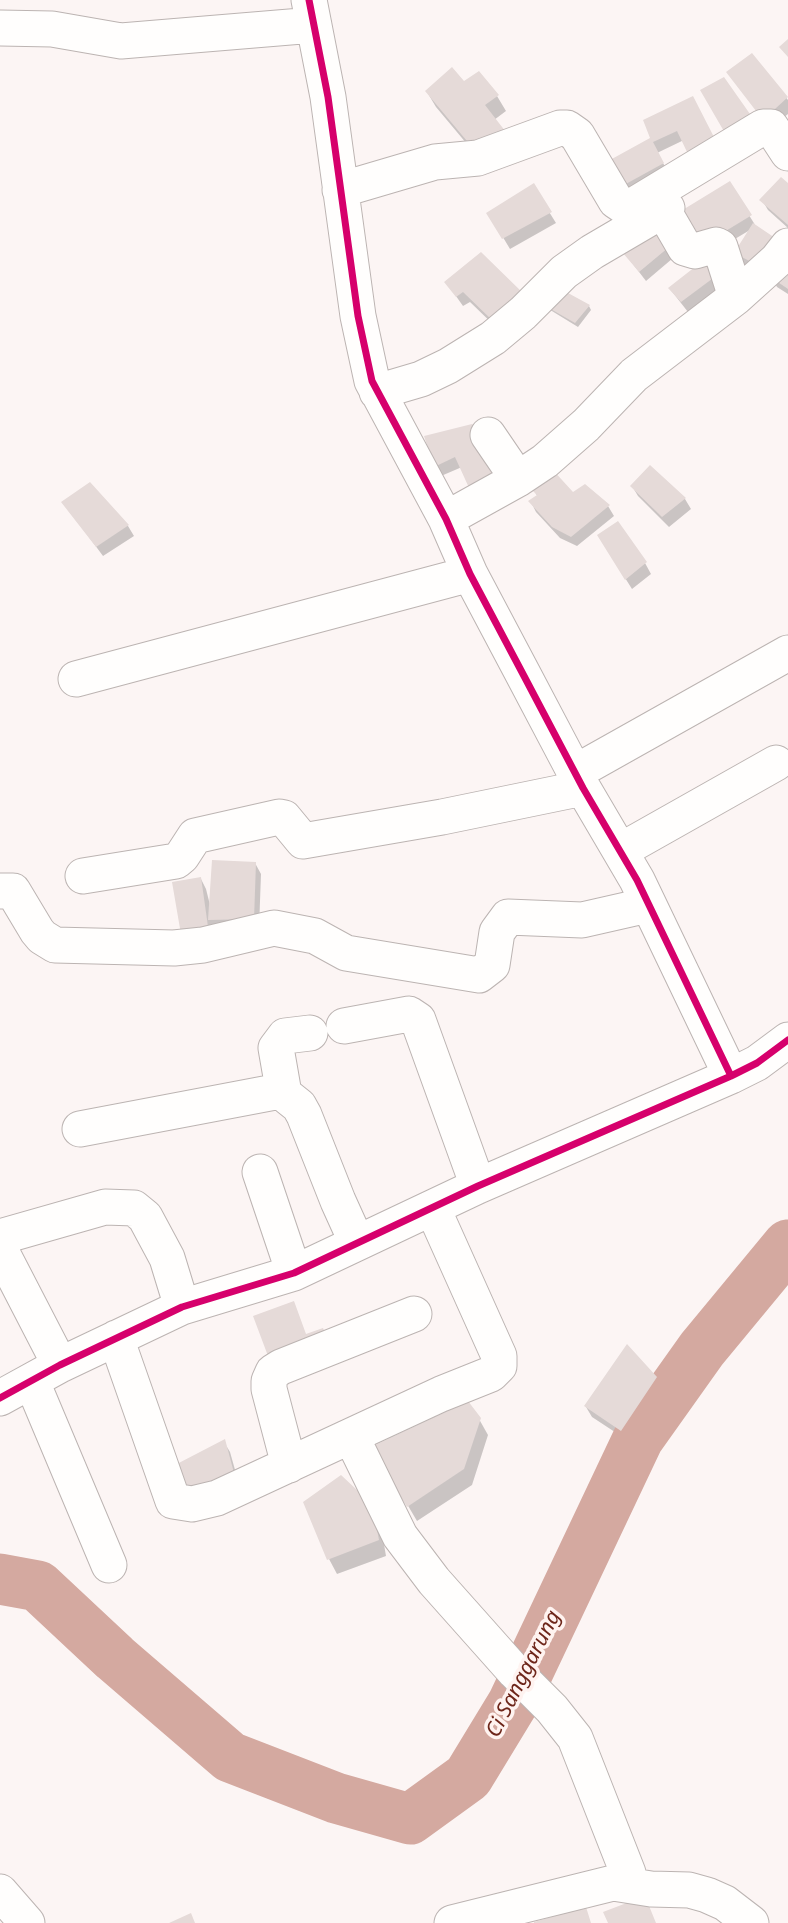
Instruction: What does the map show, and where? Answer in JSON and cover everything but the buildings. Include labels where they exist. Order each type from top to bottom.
[{"type":"street","points":[[0,28],[52,29],[121,41],[311,13],[328,97],[358,316],[372,381],[446,519],[470,574],[580,780],[637,880],[731,1076]]},
{"type":"street","points":[[340,190],[435,162],[478,158],[560,128],[567,128],[577,135],[616,201],[625,207],[635,205],[763,127],[771,127],[788,153]]},
{"type":"street","points":[[377,392],[421,379],[493,338],[523,313],[564,272],[592,252],[727,172]]},
{"type":"street","points":[[663,210],[685,248],[695,251],[720,247],[736,297]]},
{"type":"street","points":[[446,519],[518,480],[545,461],[586,425],[634,375],[736,297],[777,260],[788,246]]},
{"type":"street","points":[[488,435],[518,480]]},
{"type":"street","points":[[76,679],[470,574]]},
{"type":"street","points":[[83,876],[176,861],[195,836],[279,817],[284,818],[303,841],[442,817],[580,780],[788,653]]},
{"type":"street","points":[[620,851],[776,763]]},
{"type":"street","points":[[0,891],[12,891],[37,931],[55,944],[174,948],[203,945],[274,928],[316,936],[345,953],[479,975],[492,965],[497,932],[508,917],[582,920],[648,905]]},
{"type":"street","points":[[344,1026],[409,1014],[418,1020],[478,1186]]},
{"type":"street","points":[[284,1094],[276,1048],[285,1036],[310,1033]]},
{"type":"street","points":[[0,1398],[182,1307],[294,1273],[478,1186],[731,1076],[757,1063],[788,1040]]},
{"type":"street","points":[[80,1129],[275,1093],[284,1094],[299,1106],[357,1242]]},
{"type":"street","points":[[260,1172],[294,1273]]},
{"type":"street","points":[[0,1237],[105,1207],[134,1208],[145,1217],[167,1258],[182,1307]]},
{"type":"street","points":[[116,1338],[173,1501],[182,1504],[203,1503],[441,1394],[491,1374],[499,1366],[499,1356],[433,1209]]},
{"type":"street","points":[[0,1249],[46,1373],[108,1565]]},
{"type":"street","points":[[289,1465],[269,1388],[273,1372],[414,1314]]},
{"type":"street","points":[[351,1436],[400,1536],[434,1580],[569,1730],[580,1749],[622,1856],[627,1876],[613,1883],[452,1923]]},
{"type":"street","points":[[613,1883],[703,1893],[725,1903],[751,1923]]},
{"type":"street","points":[[0,1892],[27,1923]]},
{"type":"waterway","name":"Ci Sanggarung","points":[[0,1579],[38,1586],[115,1658],[230,1757],[336,1798],[410,1819],[468,1777],[513,1703],[638,1439],[702,1349],[788,1245]]},
{"type":"cycle path","points":[[309,0],[328,97],[358,316],[372,381],[446,519],[470,574],[583,788],[637,880],[731,1076]]},
{"type":"cycle path","points":[[0,1398],[60,1365],[182,1307],[294,1273],[478,1186],[731,1076],[757,1063],[788,1040]]}]
